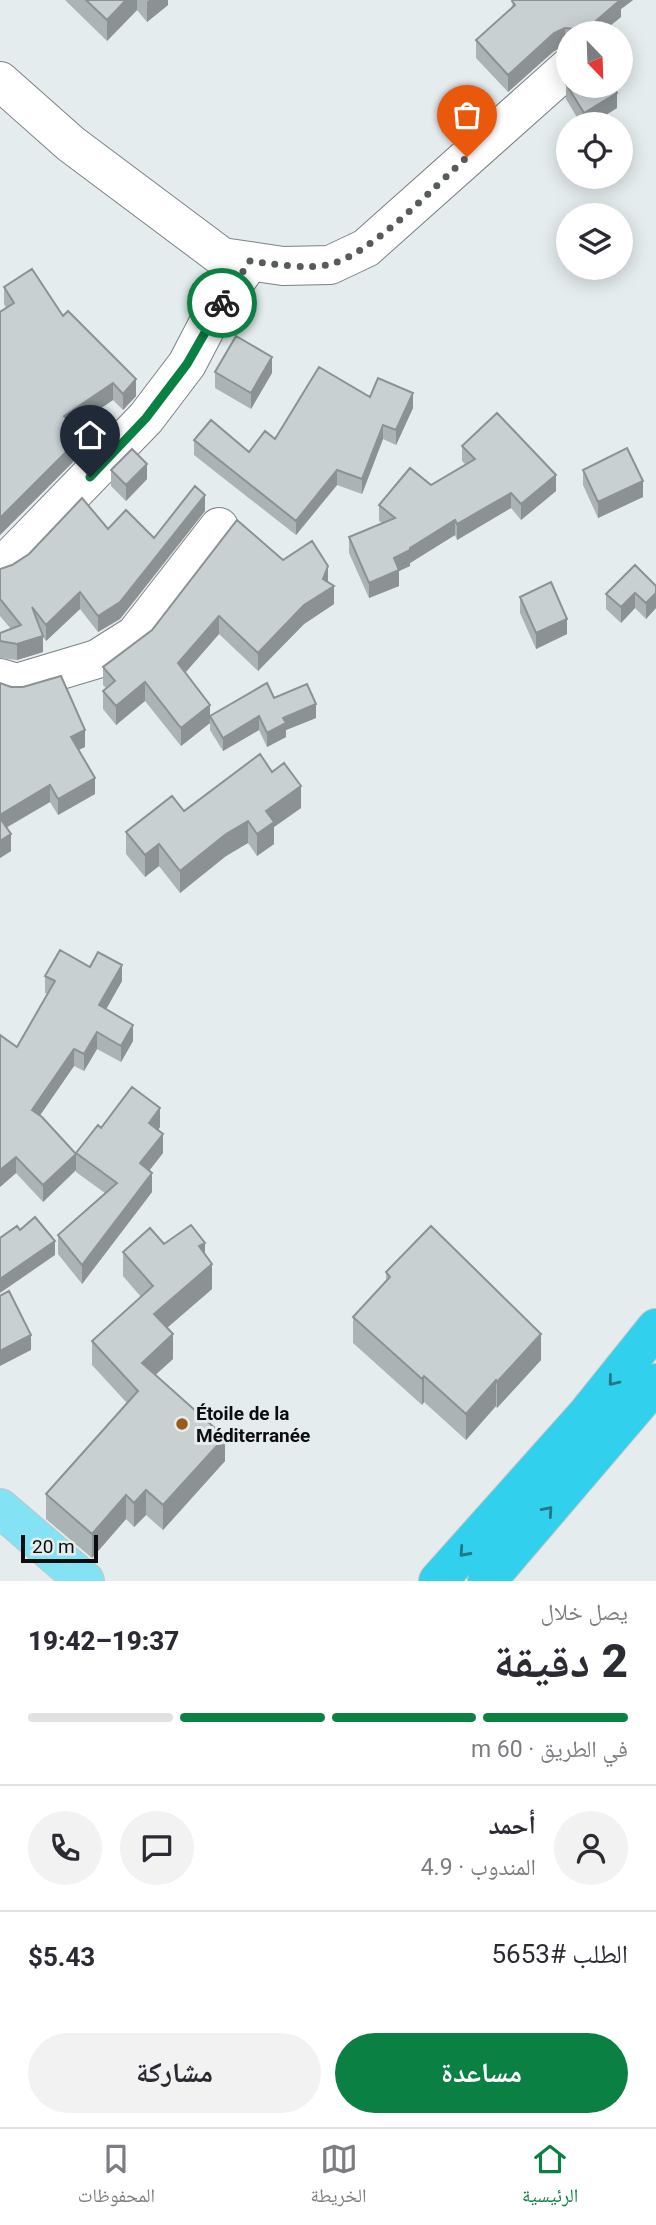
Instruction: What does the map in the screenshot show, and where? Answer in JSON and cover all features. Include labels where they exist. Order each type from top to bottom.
[{"type":"highway","points":[[438,1581],[587,1414],[656,1328]]},
{"type":"highway","points":[[486,1581],[656,1383]]},
{"type":"main road","points":[[0,1508],[85,1581]]},
{"type":"street","points":[[0,81],[71,144],[222,257],[283,266],[330,265],[366,248],[556,79]]},
{"type":"street","points":[[0,564],[13,555],[146,418],[187,364],[212,316],[250,261]]},
{"type":"street","points":[[0,678],[16,683],[97,659],[135,635],[219,527]]},
{"type":"building","points":[[86,0],[126,0],[107,20]]},
{"type":"building","points":[[620,0],[596,21],[556,21],[556,32],[508,75],[476,40],[515,5],[512,1]]},
{"type":"building","points":[[575,98],[609,98],[586,112]]},
{"type":"building","points":[[32,269],[63,316],[68,311],[136,379],[123,394],[113,383],[64,416],[84,434],[0,518],[0,312],[14,303],[4,287]]},
{"type":"building","points":[[236,336],[272,357],[251,393],[215,372]]},
{"type":"building","points":[[319,367],[370,397],[378,378],[413,393],[396,430],[383,425],[362,479],[337,470],[296,521],[194,440],[211,420],[249,452],[265,431],[275,439]]},
{"type":"building","points":[[497,413],[556,475],[521,504],[511,493],[457,524],[455,520],[394,558],[399,570],[369,583],[349,537],[395,518],[379,505],[410,468],[431,485],[475,459],[462,446]]},
{"type":"building","points":[[627,448],[643,481],[598,502],[583,470]]},
{"type":"building","points":[[132,449],[147,464],[126,485],[111,470]]},
{"type":"building","points":[[195,486],[205,495],[120,602],[98,616],[80,592],[46,625],[32,607],[43,636],[17,644],[0,641],[0,633],[21,625],[0,599],[0,569],[29,554],[82,498],[108,529],[126,510],[154,538]]},
{"type":"building","points":[[237,520],[283,560],[312,541],[328,566],[323,579],[334,586],[304,605],[258,653],[219,616],[178,663],[210,705],[181,728],[145,682],[116,706],[103,691],[115,681],[103,667],[152,630]]},
{"type":"building","points":[[635,565],[656,586],[656,593],[646,603],[635,593],[621,607],[606,594]]},
{"type":"building","points":[[551,582],[567,619],[536,633],[520,597]]},
{"type":"building","points":[[61,676],[85,730],[71,737],[95,778],[58,799],[50,785],[0,815],[0,683],[23,687]]},
{"type":"building","points":[[267,683],[274,698],[307,684],[316,704],[283,718],[286,723],[267,733],[259,716],[223,738],[210,716]]},
{"type":"building","points":[[260,754],[272,772],[284,763],[301,786],[266,811],[274,822],[257,834],[248,821],[226,834],[180,871],[159,844],[145,855],[126,832],[172,796],[184,811]]},
{"type":"building","points":[[0,818],[11,834],[0,841]]},
{"type":"building","points":[[60,950],[90,967],[98,952],[122,965],[99,1005],[133,1025],[121,1046],[97,1032],[84,1054],[74,1049],[32,1110],[42,1117],[76,1154],[43,1185],[16,1157],[0,1170],[0,1035],[17,1047],[55,981],[45,976]]},
{"type":"building","points":[[132,1087],[160,1108],[149,1123],[163,1134],[140,1163],[152,1173],[82,1265],[58,1235],[117,1183],[76,1153],[98,1125],[101,1128]]},
{"type":"building","points":[[35,1217],[55,1241],[0,1279],[0,1238],[17,1226],[20,1230]]},
{"type":"building","points":[[191,1225],[205,1243],[199,1246],[212,1264],[154,1314],[173,1334],[142,1363],[225,1437],[163,1505],[146,1490],[134,1503],[126,1495],[92,1534],[46,1494],[138,1391],[92,1341],[153,1286],[123,1252],[150,1228],[164,1244]]},
{"type":"building","points":[[431,1226],[541,1334],[466,1414],[424,1376],[422,1379],[353,1317],[390,1277],[386,1272]]},
{"type":"building","points":[[9,1291],[31,1335],[0,1351],[0,1296]]},
{"type":"way so far","points":[[222,303],[250,261],[283,266],[330,265],[366,248],[467,157]]},
{"type":"place","name":"Étoile de la Méditerranée","points":[[182,1424]]},
{"type":"route","points":[[90,477],[146,418],[187,364],[212,316],[222,303]]}]
